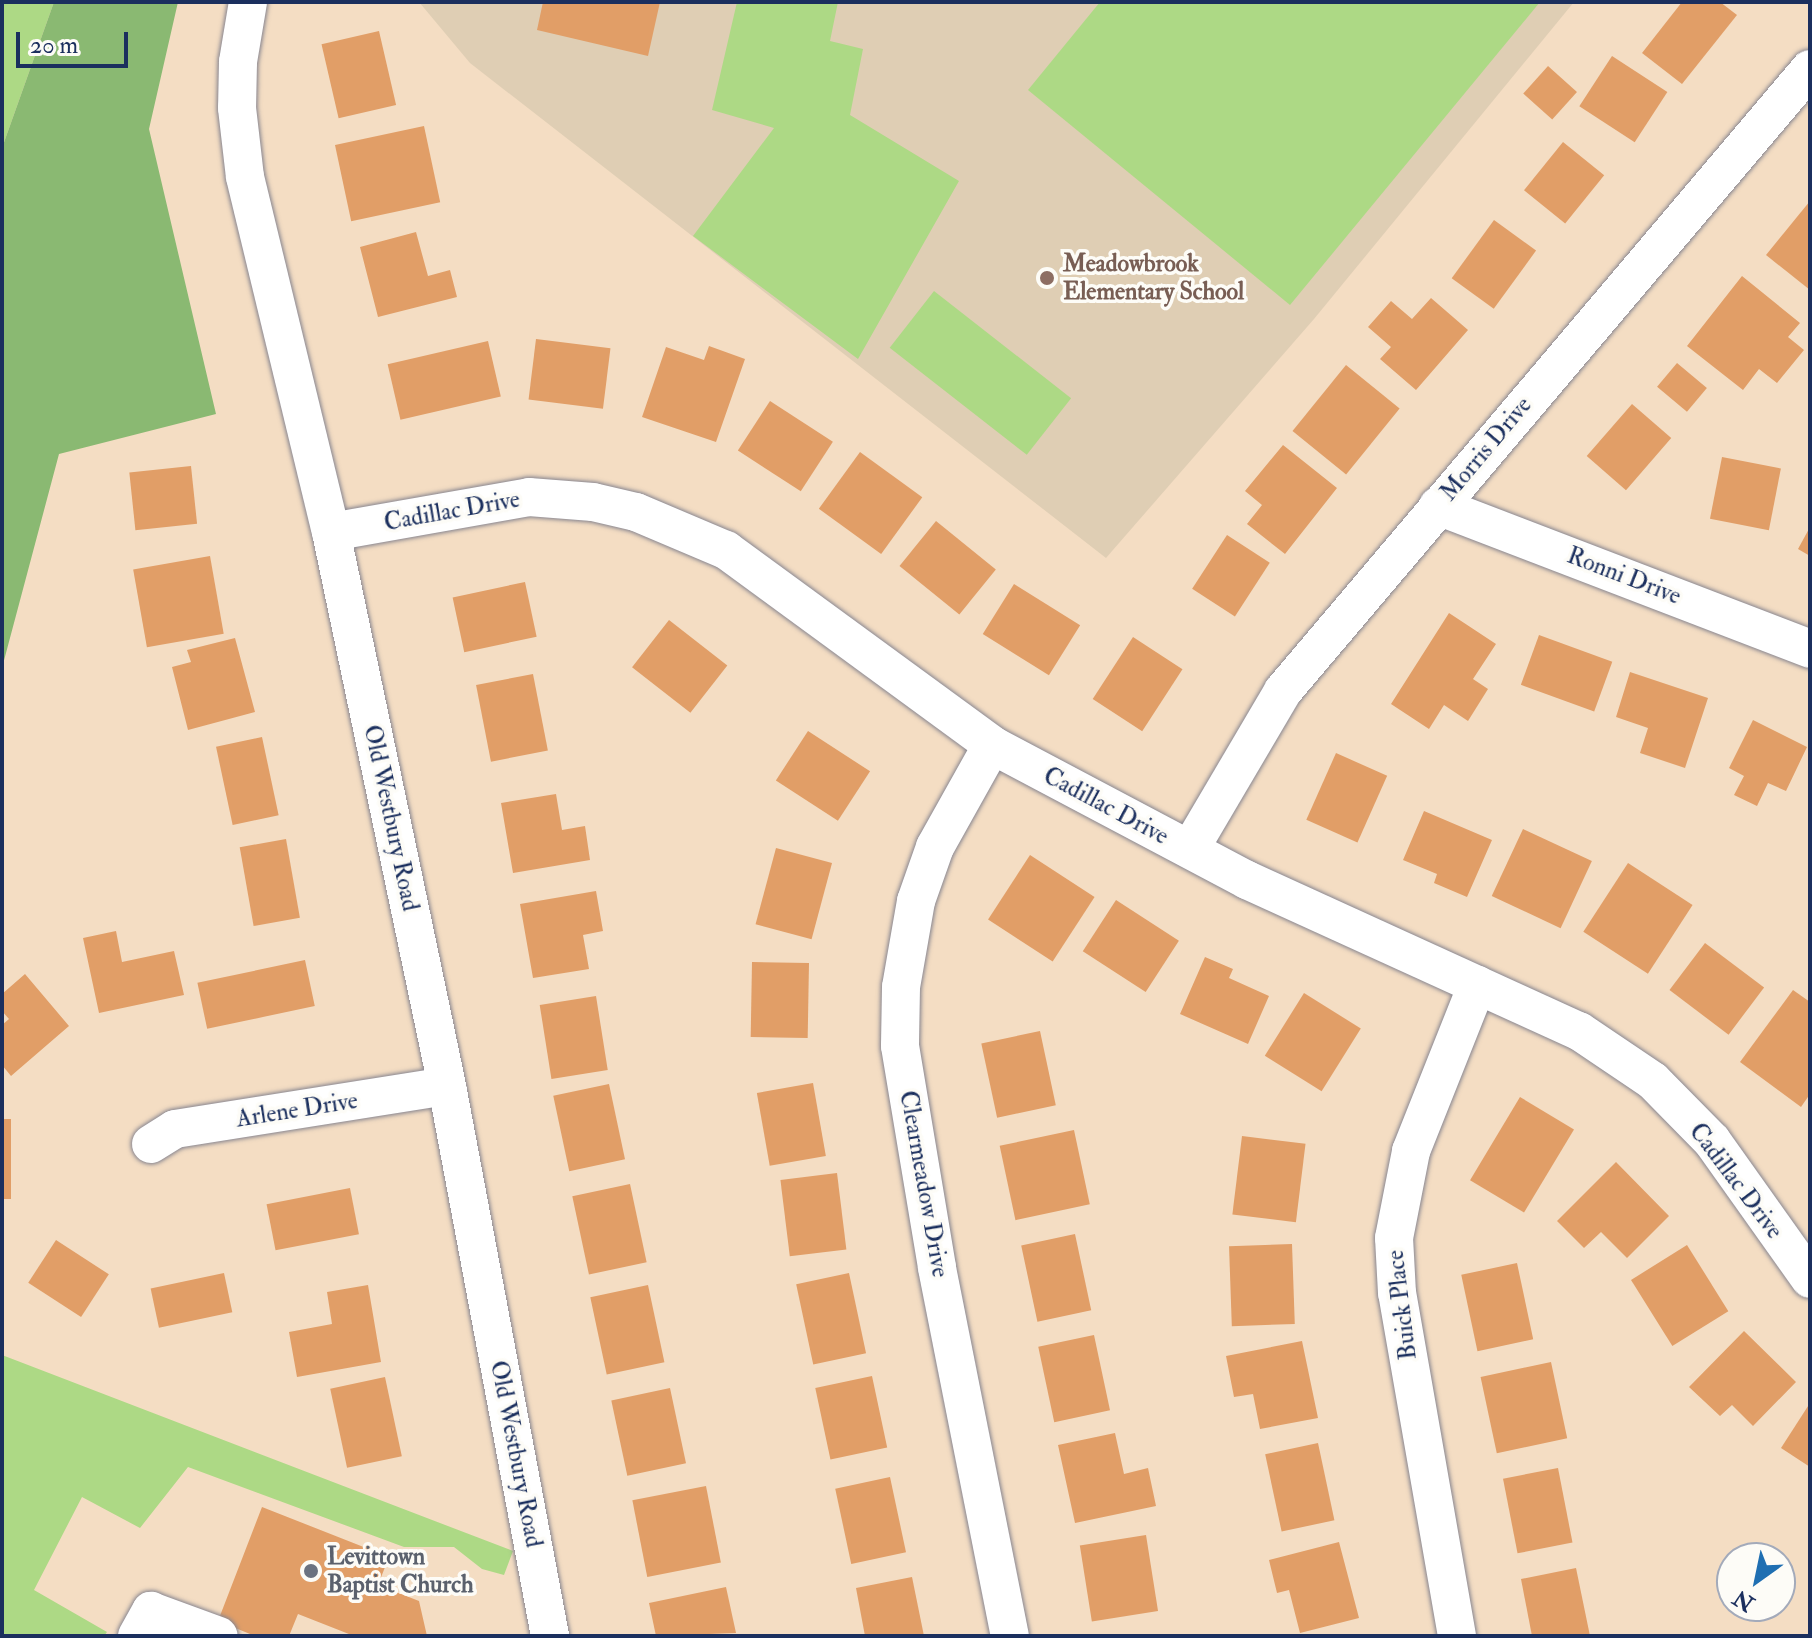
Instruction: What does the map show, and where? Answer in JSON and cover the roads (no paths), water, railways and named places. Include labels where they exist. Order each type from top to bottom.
[{"type":"street","name":"Old Westbury Road","points":[[248,2],[238,62],[237,108],[245,177],[331,532],[447,1086],[550,1636]]},
{"type":"street","name":"Morris Drive","points":[[1190,849],[1283,691],[1810,69]]},
{"type":"street","name":"Cadillac Drive","points":[[331,532],[529,497],[593,502],[636,512],[726,550],[992,745],[1247,880],[1579,1031],[1653,1081],[1712,1141],[1810,1279]]},
{"type":"street","name":"Ronni Drive","points":[[1438,506],[1810,649]]},
{"type":"street","name":"Clearmeadow Drive","points":[[992,745],[935,847],[916,901],[901,987],[900,1046],[937,1268],[1010,1636]]},
{"type":"street","name":"Buick Place","points":[[1457,1636],[1397,1293],[1394,1238],[1411,1151],[1477,985]]},
{"type":"street","name":"Arlene Drive","points":[[151,1144],[175,1129],[447,1086]]},
{"type":"street","points":[[137,1636],[151,1611],[219,1636]]},
{"type":"place","name":"Meadowbrook Elementary School","points":[[1047,278]]},
{"type":"place","name":"Levittown Baptist Church","points":[[311,1571]]}]
